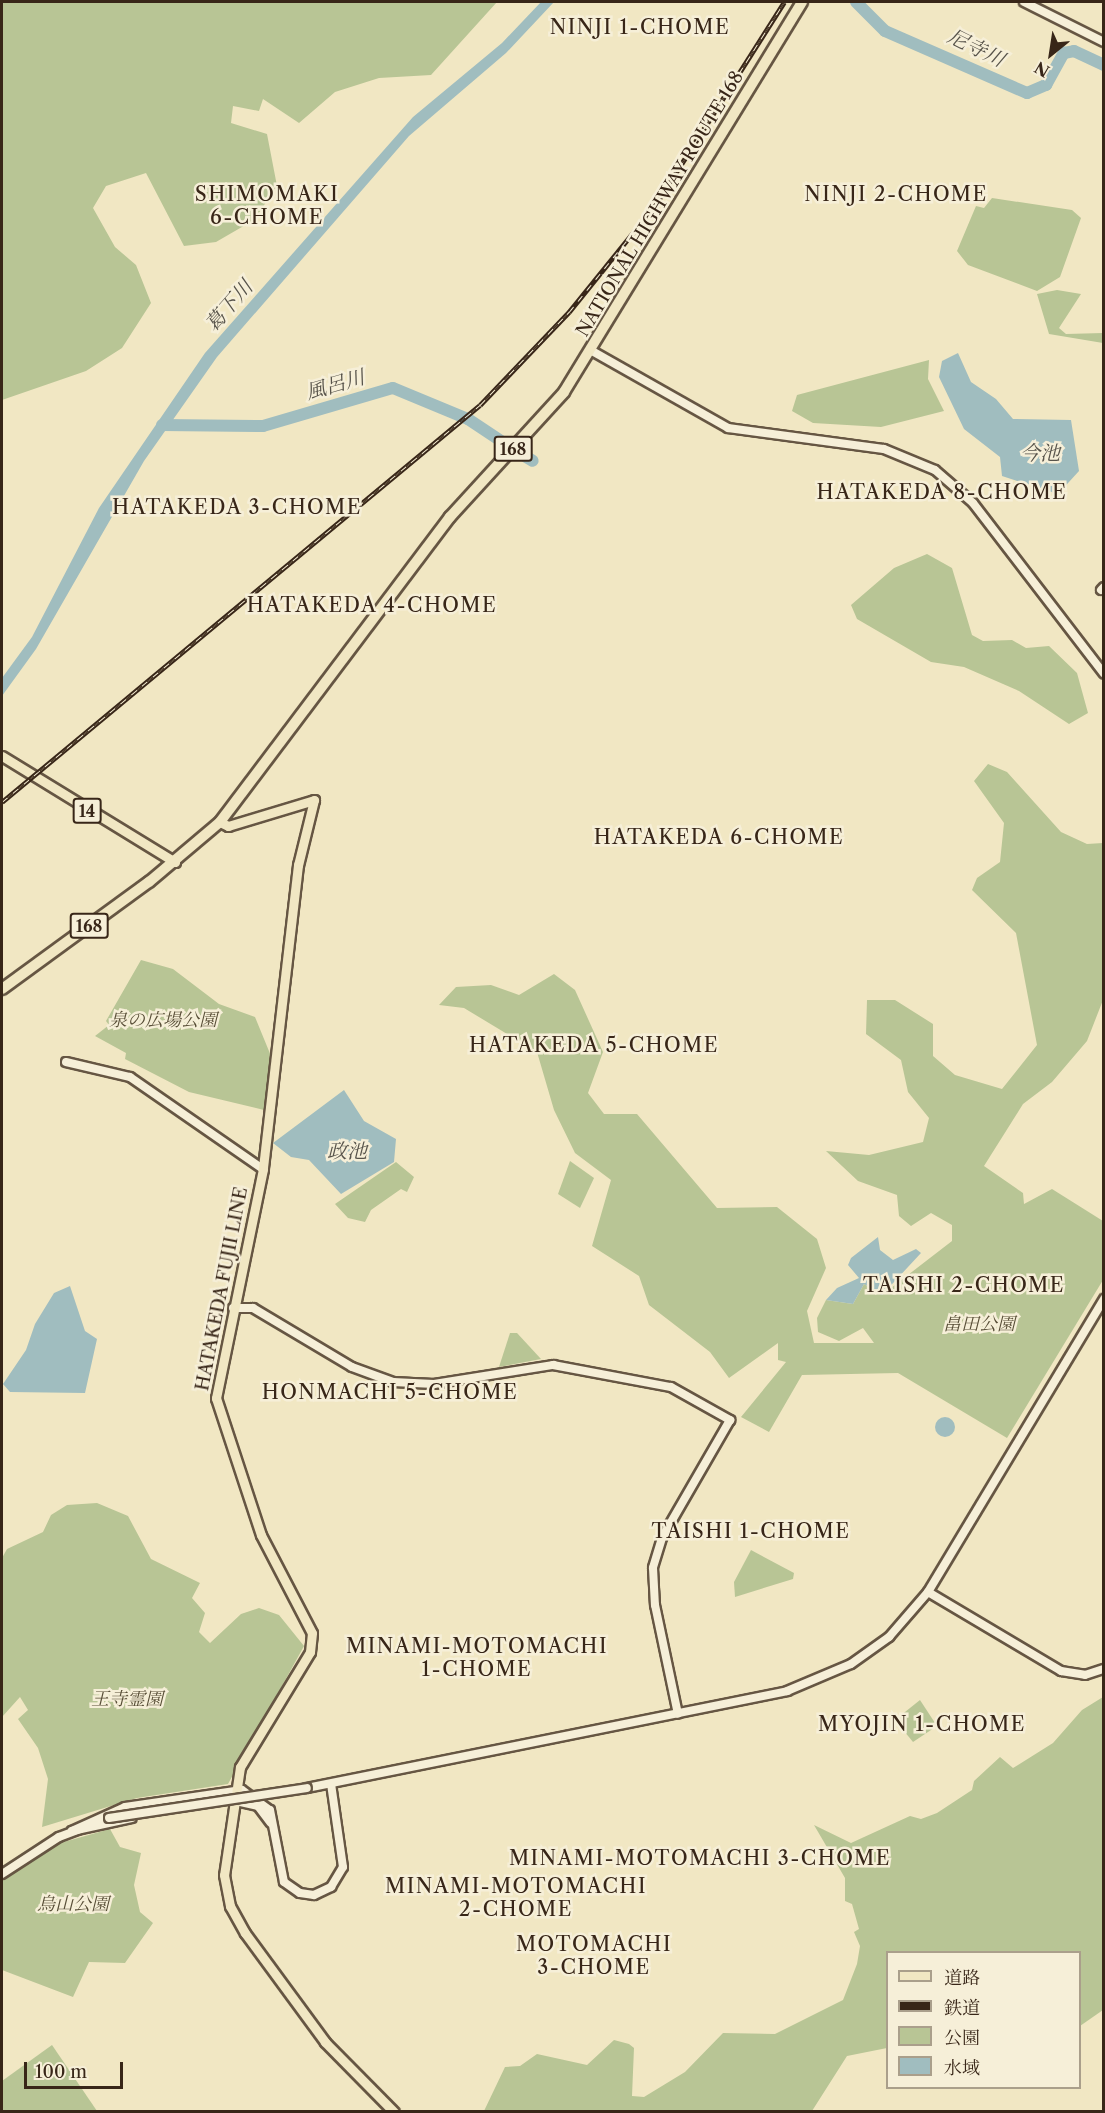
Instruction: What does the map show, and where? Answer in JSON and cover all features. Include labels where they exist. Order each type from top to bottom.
[{"type":"highway","name":"NATIONAL HIGHWAY ROUTE 168","points":[[175,862],[220,822],[450,517],[553,406],[592,351],[802,2]]},
{"type":"highway","name":"168","points":[[2,989],[175,862]]},
{"type":"main road","name":"14","points":[[2,756],[175,862]]},
{"type":"main road","name":"HATAKEDA FUJII LINE","points":[[220,822],[228,826],[314,800],[298,865],[263,1169],[233,1308],[216,1406],[261,1535],[312,1633],[310,1652],[255,1738],[236,1790],[224,1870],[233,1912],[325,2042],[394,2112]]},
{"type":"street","points":[[1024,2],[1104,42]]},
{"type":"street","points":[[592,351],[728,428],[884,449],[935,470],[973,503],[1104,674]]},
{"type":"street","points":[[66,1062],[130,1077],[263,1169]]},
{"type":"street","points":[[72,1831],[109,1818],[331,1784],[678,1714],[825,1678],[884,1641],[928,1592],[1104,1299]]},
{"type":"street","points":[[233,1308],[253,1308],[352,1367],[393,1382],[434,1384],[553,1365],[664,1385],[730,1420],[655,1558],[653,1593],[678,1714]]},
{"type":"street","points":[[1096,1312],[1104,1317]]},
{"type":"street","points":[[928,1592],[1061,1671],[1085,1675],[1104,1669]]},
{"type":"street","points":[[2,1874],[72,1831],[125,1807],[236,1790],[264,1801],[272,1826],[279,1872],[287,1885],[304,1895],[331,1887],[343,1862],[331,1784]]},
{"type":"street","points":[[72,1831],[235,1802],[258,1806],[272,1826]]},
{"type":"green space","points":[[2,2],[497,2],[431,75],[379,78],[335,92],[299,123],[263,99],[259,111],[233,106],[231,123],[267,134],[277,186],[254,220],[216,242],[184,246],[146,173],[106,186],[93,208],[115,247],[136,265],[151,303],[122,348],[86,371],[2,400]]},
{"type":"green space","points":[[992,198],[1072,210],[1081,218],[1060,277],[1037,291],[968,265],[957,251],[976,206],[984,208]]},
{"type":"green space","points":[[1057,290],[1081,294],[1059,328],[1066,334],[1103,333],[1103,343],[1049,334],[1037,294]]},
{"type":"green space","points":[[929,360],[928,379],[944,411],[881,427],[813,423],[792,411],[797,395]]},
{"type":"green space","points":[[927,554],[952,568],[972,635],[983,641],[1012,640],[1026,648],[1049,646],[1077,673],[1088,713],[1069,724],[1019,691],[964,667],[931,662],[857,619],[851,605],[894,568]]},
{"type":"green space","name":"畠田公園","points":[[988,764],[1007,772],[1061,832],[1087,844],[1103,843],[1103,1000],[1087,1041],[1052,1082],[1023,1104],[984,1166],[1023,1193],[1024,1204],[1052,1189],[1103,1221],[1103,1280],[1007,1438],[898,1373],[802,1375],[769,1432],[741,1417],[786,1362],[778,1360],[778,1343],[729,1378],[710,1352],[649,1305],[639,1276],[592,1246],[611,1180],[575,1153],[554,1110],[537,1052],[464,1008],[439,1005],[456,987],[491,985],[519,995],[554,974],[575,990],[603,1052],[588,1093],[604,1114],[637,1114],[717,1208],[777,1207],[817,1239],[826,1268],[807,1311],[814,1343],[874,1343],[863,1328],[839,1341],[818,1332],[817,1318],[826,1300],[853,1304],[864,1284],[882,1295],[952,1241],[952,1225],[931,1213],[911,1226],[899,1216],[897,1195],[858,1181],[826,1151],[869,1155],[923,1142],[929,1118],[908,1092],[901,1060],[866,1034],[867,1000],[895,1000],[933,1024],[933,1056],[955,1075],[1002,1089],[1037,1045],[1016,933],[972,890],[977,878],[1000,862],[1004,823],[974,781]]},
{"type":"green space","name":"泉の広場公園","points":[[141,960],[173,969],[219,1004],[255,1017],[271,1056],[264,1110],[189,1092],[125,1059],[126,1053],[95,1036],[109,1025],[106,1021]]},
{"type":"green space","points":[[570,1161],[594,1178],[580,1208],[558,1194]]},
{"type":"green space","points":[[396,1162],[414,1177],[407,1192],[401,1189],[371,1210],[365,1222],[348,1218],[335,1204]]},
{"type":"green space","points":[[510,1333],[517,1333],[541,1359],[499,1367]]},
{"type":"green space","name":"王寺霊園","points":[[97,1503],[128,1516],[151,1559],[200,1583],[192,1598],[205,1613],[199,1632],[210,1643],[241,1614],[259,1608],[279,1615],[304,1646],[228,1784],[137,1798],[42,1827],[48,1779],[38,1748],[18,1719],[28,1710],[20,1697],[2,1717],[2,1558],[7,1549],[43,1532],[51,1515],[67,1505]]},
{"type":"green space","points":[[751,1550],[794,1573],[793,1579],[735,1597],[734,1582]]},
{"type":"green space","points":[[1103,1697],[1103,2010],[1081,2025],[1081,1951],[886,1951],[886,2048],[847,2056],[812,2111],[484,2111],[505,2067],[520,2066],[537,2054],[587,2065],[614,2040],[629,2044],[634,2048],[632,2096],[644,2097],[685,2072],[723,2033],[775,2034],[843,2000],[857,1964],[860,1946],[854,1932],[859,1929],[852,1904],[845,1901],[845,1878],[814,1825],[851,1843],[910,1816],[921,1819],[937,1813],[972,1790],[974,1781],[1000,1757],[1013,1768],[1053,1743],[1082,1710]]},
{"type":"green space","points":[[920,1700],[937,1726],[913,1742],[895,1720]]},
{"type":"green space","name":"烏山公園","points":[[110,1829],[120,1847],[141,1853],[134,1885],[140,1912],[153,1923],[125,1963],[89,1962],[73,1997],[2,1970],[2,1881],[53,1845]]},
{"type":"green space","points":[[52,2045],[97,2111],[2,2111],[2,2081]]},
{"type":"water","points":[[541,2],[554,2],[506,53],[409,136],[217,357],[144,461],[36,649],[2,696],[2,678],[32,637],[99,508],[205,353],[413,117],[502,43]]},
{"type":"water","name":"今池","points":[[958,353],[971,382],[996,399],[1013,419],[1071,420],[1079,471],[1058,494],[1002,476],[1000,457],[964,429],[939,377],[942,361]]},
{"type":"water","name":"政池","points":[[344,1090],[364,1121],[396,1139],[394,1162],[341,1194],[309,1160],[291,1157],[273,1143]]},
{"type":"water","points":[[878,1237],[880,1250],[893,1260],[916,1249],[921,1253],[882,1295],[864,1284],[853,1304],[826,1300],[837,1288],[859,1278],[848,1265],[851,1258]]},
{"type":"water","points":[[70,1286],[85,1331],[97,1339],[85,1393],[10,1392],[3,1384],[26,1350],[35,1324],[54,1293]]},
{"type":"water","points":[[945,1417],[952,1420],[955,1427],[952,1434],[945,1437],[938,1434],[935,1427],[938,1420]]},
{"type":"waterway","name":"尼寺川","points":[[856,2],[885,31],[1027,93],[1046,85],[1064,53],[1074,51],[1104,65]]},
{"type":"waterway","name":"風呂川","points":[[162,425],[263,426],[393,388],[468,419],[507,445]]},
{"type":"waterway","name":"風呂川","points":[[518,452],[533,461]]},
{"type":"railway","points":[[2,802],[480,405],[569,312],[656,204],[784,2]]},
{"type":"district","name":"NINJI 1-CHOME","points":[[640,27]]},
{"type":"district","name":"NINJI 2-CHOME","points":[[896,194]]},
{"type":"district","name":"SHIMOMAKI 6-CHOME","points":[[267,206]]},
{"type":"district","name":"HATAKEDA 8-CHOME","points":[[942,492]]},
{"type":"district","name":"HATAKEDA 3-CHOME","points":[[237,507]]},
{"type":"district","name":"HATAKEDA 4-CHOME","points":[[372,605]]},
{"type":"district","name":"HATAKEDA 6-CHOME","points":[[719,837]]},
{"type":"district","name":"HATAKEDA 5-CHOME","points":[[594,1045]]},
{"type":"district","name":"TAISHI 2-CHOME","points":[[964,1285]]},
{"type":"district","name":"HONMACHI 5-CHOME","points":[[390,1392]]},
{"type":"district","name":"TAISHI 1-CHOME","points":[[751,1531]]},
{"type":"district","name":"MINAMI-MOTOMACHI 1-CHOME","points":[[477,1658]]},
{"type":"district","name":"MYOJIN 1-CHOME","points":[[922,1724]]},
{"type":"district","name":"MINAMI-MOTOMACHI 3-CHOME","points":[[700,1858]]},
{"type":"district","name":"MINAMI-MOTOMACHI 2-CHOME","points":[[516,1898]]},
{"type":"district","name":"MOTOMACHI 3-CHOME","points":[[594,1956]]},
{"type":"water label","name":"葛下川","points":[[229,306]]}]
